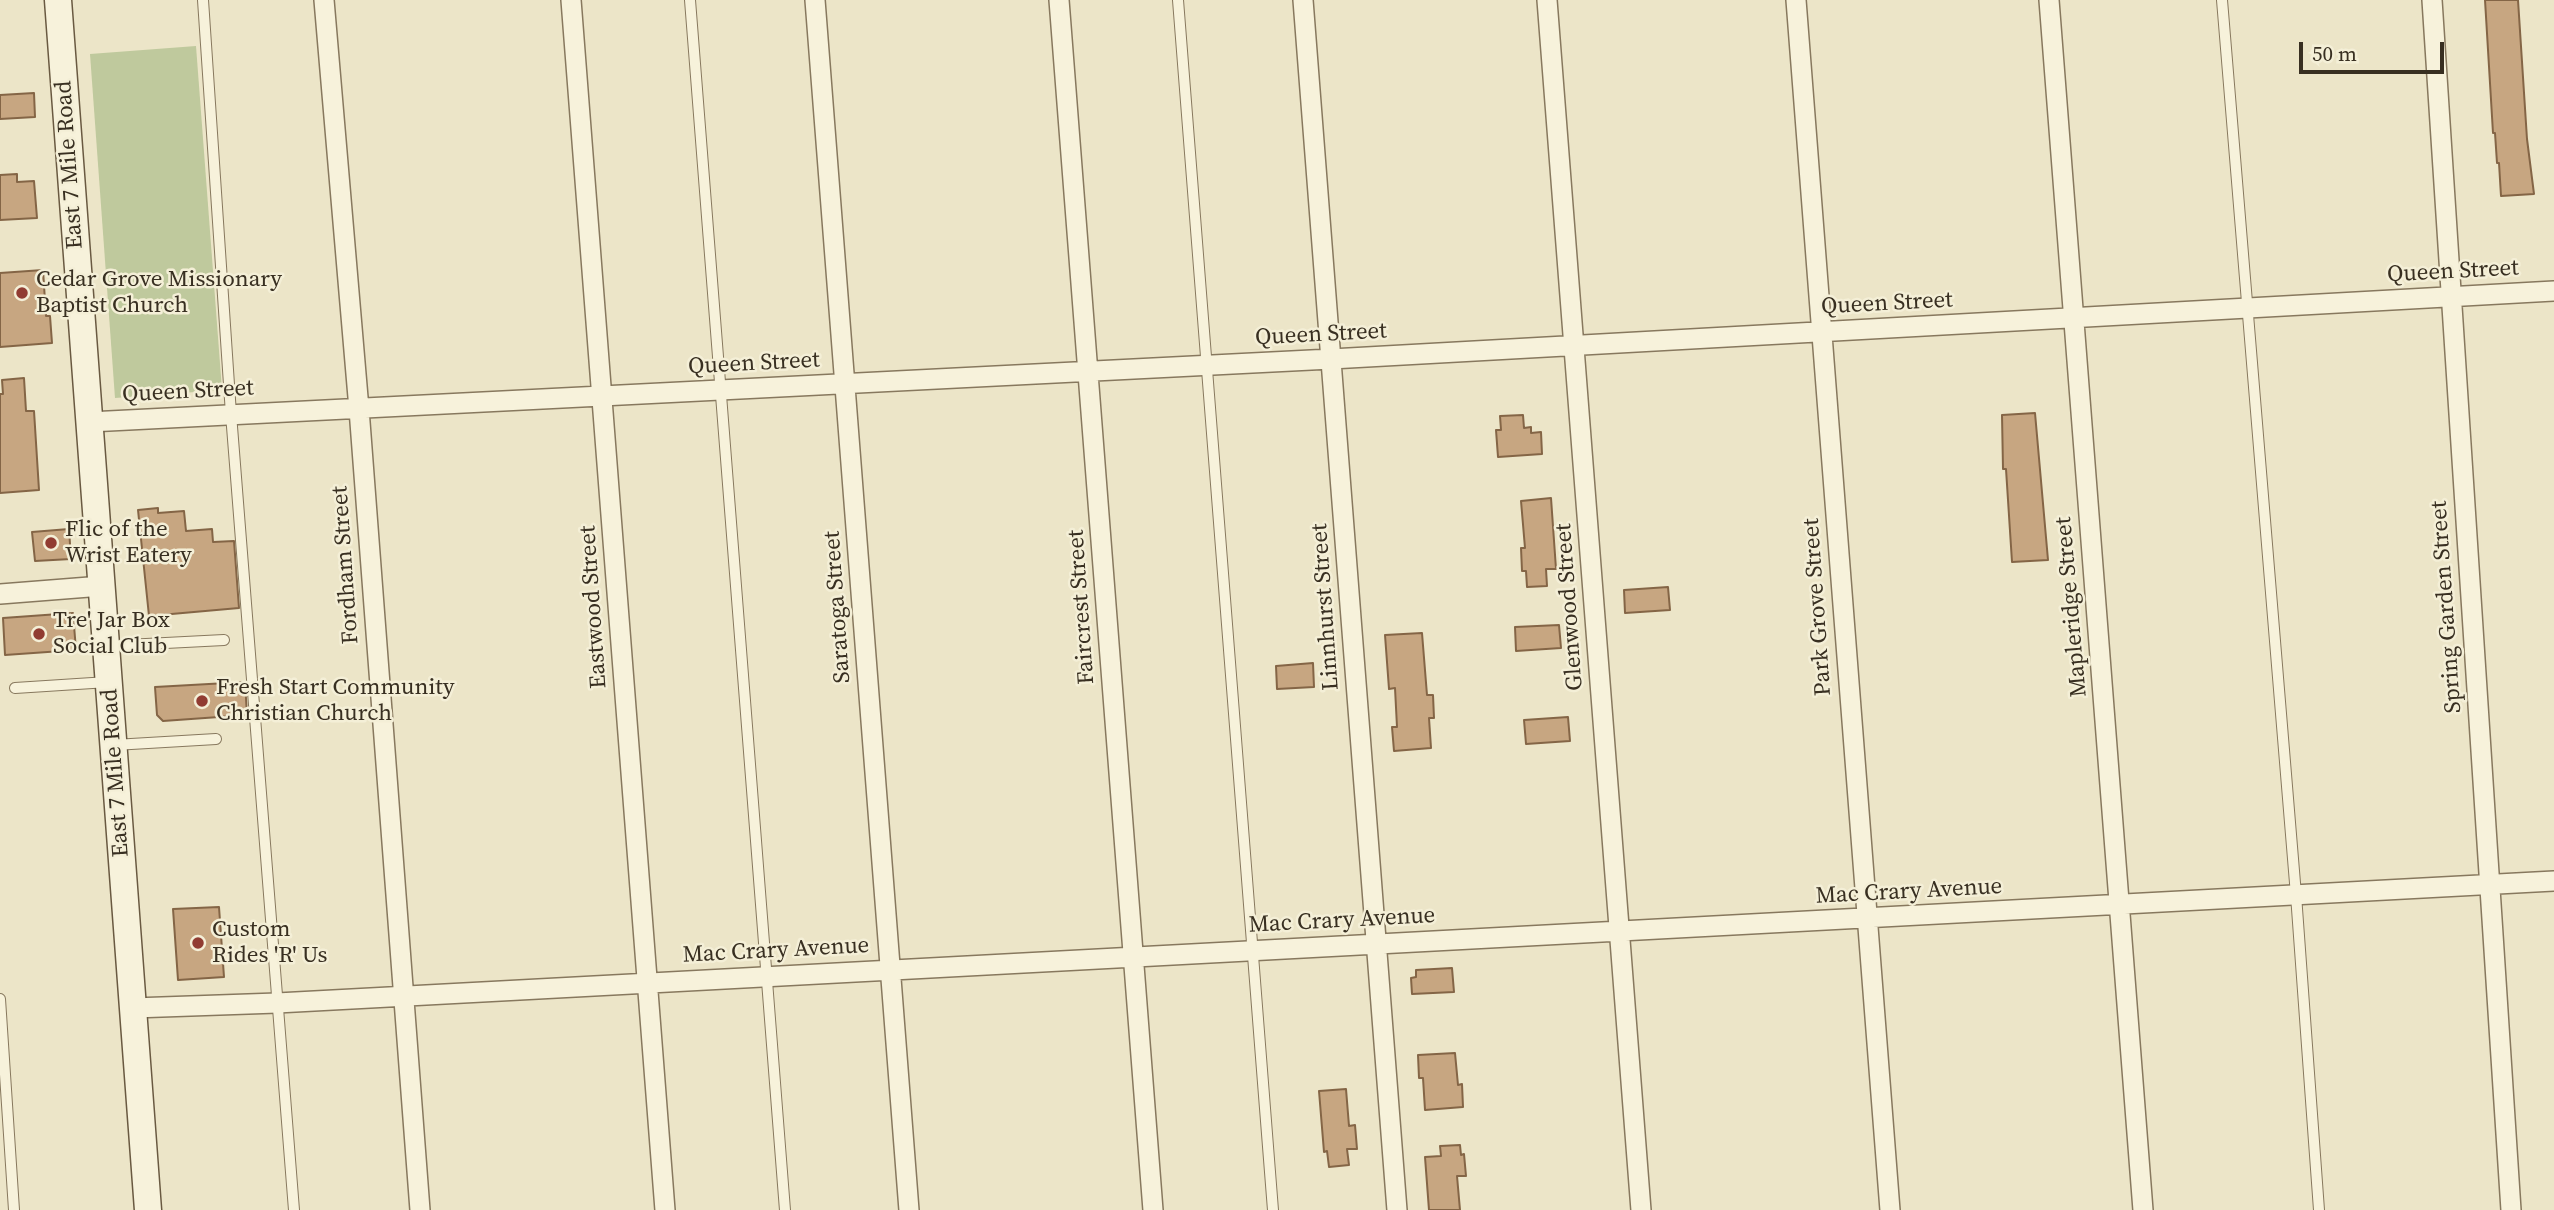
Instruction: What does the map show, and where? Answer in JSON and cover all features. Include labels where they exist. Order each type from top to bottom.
[{"type":"main road","name":"East 7 Mile Road","points":[[58,0],[148,1210]]},
{"type":"street","name":"Fordham Street","points":[[324,0],[359,409],[420,1210]]},
{"type":"street","name":"Eastwood Street","points":[[571,0],[665,1210]]},
{"type":"street","name":"Saratoga Street","points":[[815,0],[909,1210]]},
{"type":"street","name":"Faircrest Street","points":[[1059,0],[1153,1210]]},
{"type":"street","name":"Linnhurst Street","points":[[1303,0],[1397,1210]]},
{"type":"street","name":"Glenwood Street","points":[[1547,0],[1642,1210]]},
{"type":"street","name":"Park Grove Street","points":[[1796,0],[1890,1210]]},
{"type":"street","name":"Mapleridge Street","points":[[2049,0],[2143,1210]]},
{"type":"street","name":"Spring Garden Street","points":[[2432,0],[2511,1210]]},
{"type":"street","name":"Queen Street","points":[[89,422],[1331,359],[2554,291]]},
{"type":"street","points":[[0,594],[102,586]]},
{"type":"street","name":"Mac Crary Avenue","points":[[133,1008],[277,1003],[2554,881]]},
{"type":"lane","points":[[203,0],[231,414],[294,1210]]},
{"type":"lane","points":[[690,0],[785,1210]]},
{"type":"lane","points":[[1178,0],[1273,1210]]},
{"type":"lane","points":[[2222,0],[2296,895],[2319,1210]]},
{"type":"lane","points":[[106,646],[224,640]]},
{"type":"lane","points":[[15,688],[109,682]]},
{"type":"lane","points":[[114,745],[216,739]]},
{"type":"lane","points":[[0,999],[14,1210]]},
{"type":"green space","points":[[196,46],[222,390],[115,398],[90,54]]},
{"type":"building","points":[[2485,0],[2518,0],[2527,139],[2534,194],[2501,196],[2499,163],[2493,133]]},
{"type":"building","points":[[34,93],[35,117],[0,119],[0,95]]},
{"type":"building","points":[[17,174],[17,182],[34,181],[37,218],[0,220],[0,175]]},
{"type":"building","points":[[43,270],[46,316],[50,316],[52,343],[0,347],[0,273]]},
{"type":"building","points":[[24,378],[26,411],[34,411],[39,490],[0,493],[2,380]]},
{"type":"building","points":[[2035,413],[2048,560],[2012,562],[2006,469],[2003,469],[2002,415]]},
{"type":"building","points":[[1523,415],[1524,428],[1531,427],[1531,433],[1541,432],[1542,454],[1498,457],[1496,430],[1501,430],[1500,416]]},
{"type":"building","points":[[1551,498],[1556,569],[1546,569],[1547,586],[1527,587],[1526,571],[1522,571],[1521,548],[1525,548],[1521,501]]},
{"type":"building","points":[[158,508],[158,513],[184,511],[186,531],[212,529],[213,542],[234,541],[239,608],[149,616],[138,510]]},
{"type":"building","name":"Flic of the Wrist Eatery","points":[[69,529],[71,559],[35,561],[32,532]]},
{"type":"building","points":[[1668,587],[1670,610],[1625,613],[1624,590]]},
{"type":"building","name":"Tre' Jar Box Social Club","points":[[73,613],[76,650],[5,655],[3,618]]},
{"type":"building","points":[[1559,625],[1561,648],[1516,651],[1515,627]]},
{"type":"building","points":[[1422,633],[1427,695],[1433,695],[1434,718],[1429,718],[1431,748],[1394,751],[1392,727],[1397,727],[1395,688],[1389,689],[1385,635]]},
{"type":"building","points":[[1313,663],[1314,687],[1277,689],[1276,666]]},
{"type":"building","name":"Fresh Start Community Christian Church","points":[[245,682],[247,715],[163,721],[157,715],[155,687]]},
{"type":"building","points":[[1568,717],[1570,741],[1526,744],[1524,720]]},
{"type":"building","name":"Custom Rides 'R' Us","points":[[219,907],[224,977],[178,980],[173,909]]},
{"type":"building","points":[[1452,968],[1454,992],[1412,994],[1411,978],[1416,977],[1416,970]]},
{"type":"building","points":[[1455,1053],[1458,1085],[1462,1084],[1463,1107],[1425,1110],[1418,1055]]},
{"type":"building","points":[[1346,1089],[1349,1126],[1355,1125],[1357,1149],[1347,1149],[1349,1165],[1329,1167],[1327,1151],[1324,1152],[1319,1091]]},
{"type":"building","points":[[1460,1145],[1461,1155],[1464,1154],[1466,1176],[1457,1176],[1460,1210],[1429,1210],[1425,1157],[1441,1156],[1440,1146]]},
{"type":"place","name":"Cedar Grove Missionary Baptist Church","points":[[22,293]]},
{"type":"place","name":"Flic of the Wrist Eatery","points":[[51,543]]},
{"type":"place","name":"Tre' Jar Box Social Club","points":[[39,634]]},
{"type":"place","name":"Fresh Start Community Christian Church","points":[[202,701]]},
{"type":"place","name":"Custom Rides 'R' Us","points":[[198,943]]}]
